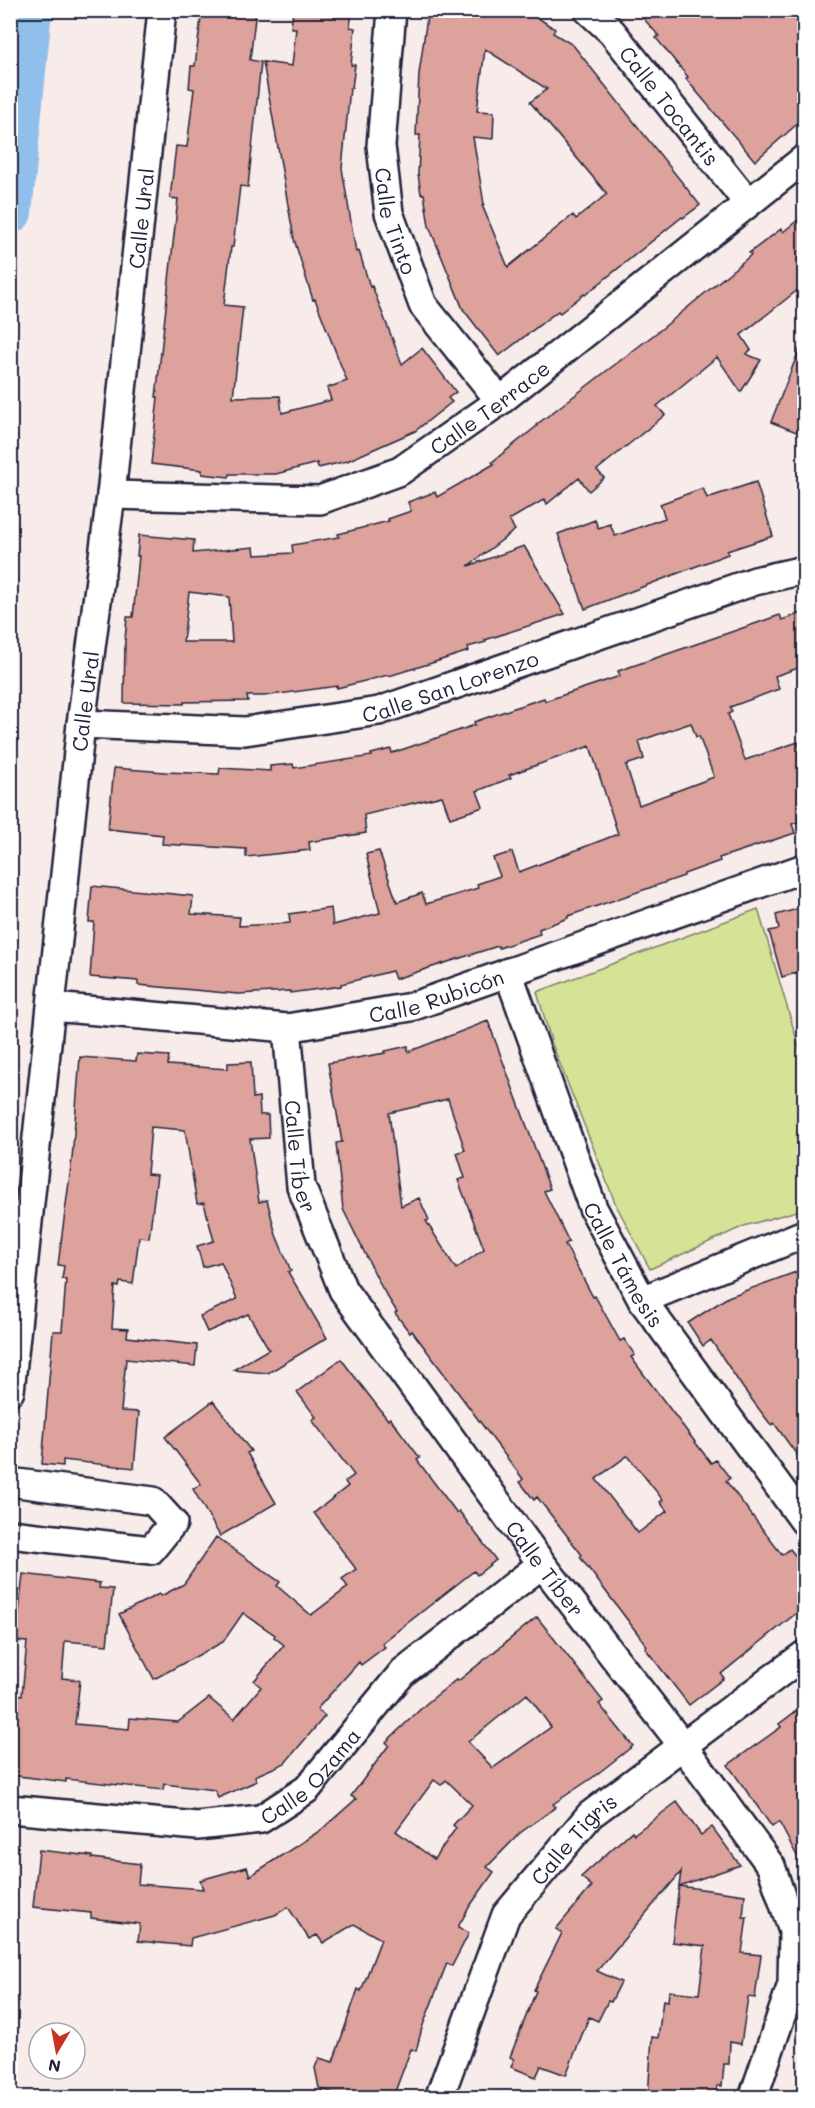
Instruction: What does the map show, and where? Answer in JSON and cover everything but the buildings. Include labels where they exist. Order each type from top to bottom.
[{"type":"street","name":"Calle Ural","points":[[10,1391],[53,1007],[81,724],[111,495],[162,10]]},
{"type":"street","name":"Calle Tinto","points":[[392,10],[381,146],[389,213],[423,305],[500,401]]},
{"type":"street","name":"Calle Tocantis","points":[[588,10],[612,32],[748,203]]},
{"type":"street","name":"Calle Terrace","points":[[111,495],[320,500],[400,471],[500,401],[804,159]]},
{"type":"street","name":"Calle San Lorenzo","points":[[81,724],[245,731],[379,711],[754,581],[804,570]]},
{"type":"street","name":"Calle Rubicón","points":[[53,1007],[287,1028],[411,1007],[804,868]]},
{"type":"street","name":"Calle Támesis","points":[[508,972],[593,1208],[642,1300],[804,1521]]},
{"type":"street","name":"Calle Tíber","points":[[287,1028],[301,1186],[343,1290],[542,1564],[683,1746],[771,1866],[793,1931],[792,1984],[753,2097]]},
{"type":"street","points":[[642,1300],[804,1234]]},
{"type":"street","points":[[10,1482],[153,1501],[173,1523],[151,1550],[10,1534]]},
{"type":"street","name":"Calle Ozama","points":[[10,1809],[197,1826],[261,1820],[307,1789],[403,1672],[542,1564]]},
{"type":"street","name":"Calle Tigris","points":[[439,2097],[506,1915],[590,1815],[804,1655]]},
{"type":"green space","points":[[758,909],[804,1064],[804,1209],[744,1226],[650,1269],[616,1205],[552,1044],[537,992]]},
{"type":"waterway","points":[[10,212],[30,10]]}]
